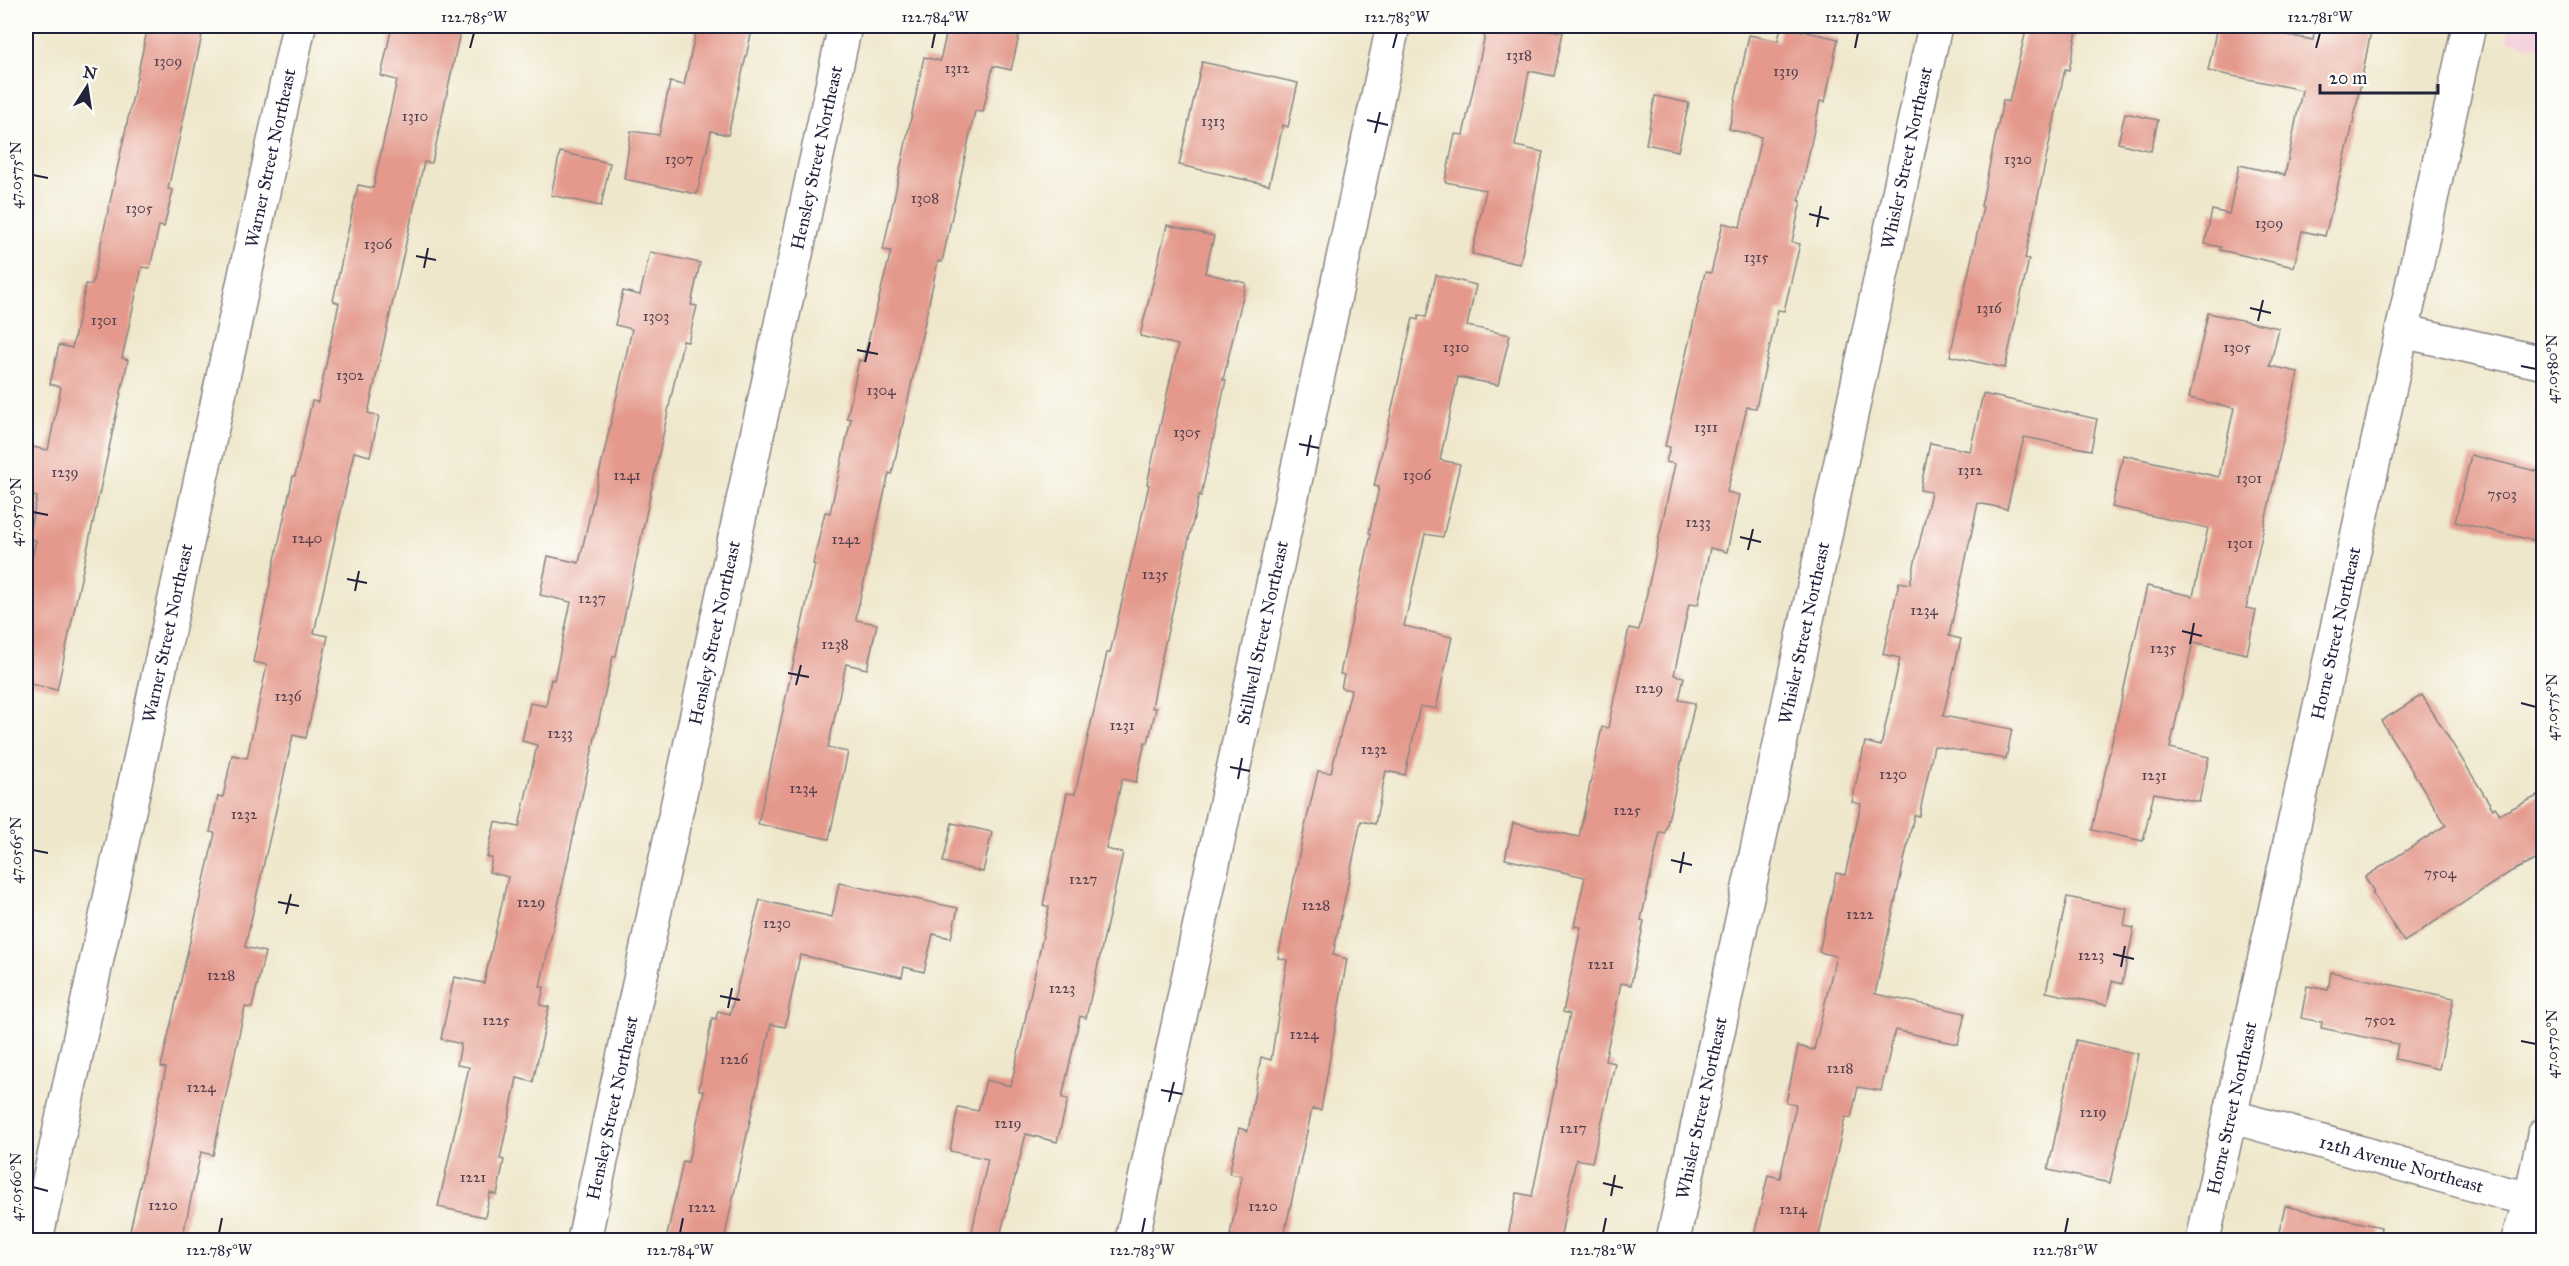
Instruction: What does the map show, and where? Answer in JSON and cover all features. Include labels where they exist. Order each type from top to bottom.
[{"type":"street","name":"Warner Street Northeast","points":[[36,1240],[299,26]]},
{"type":"street","name":"Hensley Street Northeast","points":[[584,1240],[845,26]]},
{"type":"street","name":"Stillwell Street Northeast","points":[[1131,1240],[1393,26]]},
{"type":"street","name":"Whisler Street Northeast","points":[[1674,1240],[1935,26]]},
{"type":"street","name":"Horne Street Northeast","points":[[2203,1240],[2469,26]]},
{"type":"street","points":[[2402,331],[2544,363]]},
{"type":"street","name":"12th Avenue Northeast","points":[[2230,1116],[2504,1194],[2531,1198]]},
{"type":"street","points":[[2518,1240],[2531,1198],[2544,1135]]},
{"type":"shaded area","points":[[2510,26],[2543,26],[2543,48],[2507,40]]},
{"type":"building","points":[[148,26],[204,26],[168,189],[173,190],[164,227],[159,226],[150,268],[142,267],[122,358],[128,360],[57,690],[26,683],[26,586],[36,540],[28,538],[37,497],[26,494],[26,446],[48,450],[61,387],[50,384],[59,345],[72,348],[86,284],[92,285]]},
{"type":"building","points":[[392,26],[430,26],[460,32],[432,163],[424,162],[368,413],[379,416],[370,456],[354,452],[314,633],[328,636],[306,738],[293,735],[245,947],[265,952],[252,1008],[245,1007],[213,1155],[201,1152],[182,1240],[128,1240],[166,1068],[161,1067],[215,833],[210,832],[218,796],[223,797],[232,755],[247,758],[267,665],[253,662],[293,476],[295,476],[312,401],[318,402],[339,303],[333,301],[358,185],[373,188],[397,80],[381,76]]},
{"type":"building","points":[[697,26],[753,26],[728,135],[711,131],[697,194],[624,179],[631,131],[659,135],[670,82],[684,85]]},
{"type":"building","points":[[948,26],[1001,26],[1000,32],[1019,36],[1011,70],[993,66],[983,112],[975,111],[942,262],[938,261],[892,474],[889,473],[857,612],[856,620],[877,624],[867,669],[846,664],[828,748],[848,752],[829,839],[758,824],[815,565],[813,564],[825,512],[830,513],[851,419],[847,418],[859,360],[863,361],[891,251],[883,250],[924,57],[940,61]]},
{"type":"building","points":[[1487,26],[1526,26],[1563,32],[1554,76],[1529,71],[1515,146],[1543,152],[1520,264],[1472,254],[1486,190],[1445,182],[1455,134],[1463,135]]},
{"type":"building","points":[[1781,26],[1838,39],[1825,102],[1820,101],[1799,201],[1801,201],[1792,242],[1800,244],[1784,311],[1778,310],[1756,408],[1747,407],[1727,492],[1739,495],[1727,552],[1710,548],[1698,605],[1689,604],[1674,675],[1684,677],[1679,700],[1695,703],[1665,833],[1660,832],[1641,920],[1644,921],[1631,985],[1621,983],[1605,1061],[1615,1063],[1606,1104],[1592,1162],[1576,1159],[1560,1240],[1507,1240],[1517,1193],[1532,1196],[1570,1014],[1563,1012],[1581,927],[1574,926],[1585,877],[1505,859],[1513,823],[1579,837],[1602,727],[1608,728],[1629,628],[1639,630],[1675,464],[1666,462],[1670,447],[1665,446],[1705,272],[1711,273],[1723,223],[1740,227],[1761,137],[1729,129],[1749,35],[1778,41]]},
{"type":"building","points":[[2027,26],[2078,26],[2069,70],[2065,69],[2025,258],[2029,259],[2005,368],[1950,356],[1983,207],[1981,206],[2003,100],[2009,102]]},
{"type":"building","points":[[2217,26],[2243,26],[2313,40],[2315,26],[2372,26],[2351,133],[2325,236],[2302,231],[2294,267],[2220,250],[2221,247],[2205,244],[2212,210],[2229,214],[2239,165],[2285,175],[2302,90],[2208,71]]},
{"type":"building","points":[[1202,62],[1298,83],[1288,127],[1283,125],[1269,185],[1179,165]]},
{"type":"building","points":[[1655,96],[1689,103],[1678,151],[1646,144]]},
{"type":"building","points":[[2125,113],[2158,120],[2151,151],[2118,143]]},
{"type":"building","points":[[560,152],[610,163],[601,206],[551,195]]},
{"type":"building","points":[[1167,225],[1214,236],[1205,273],[1246,283],[1223,380],[1226,380],[1201,496],[1199,495],[1160,665],[1152,708],[1156,708],[1148,743],[1145,742],[1136,782],[1122,779],[1106,849],[1123,853],[1086,1018],[1080,1016],[1062,1098],[1068,1099],[1057,1142],[1026,1134],[999,1240],[970,1240],[988,1159],[950,1151],[958,1107],[978,1111],[986,1080],[1011,1086],[1049,907],[1043,905],[1067,793],[1075,794],[1107,653],[1110,653],[1149,485],[1147,484],[1178,345],[1140,336]]},
{"type":"building","points":[[650,252],[700,263],[691,305],[697,306],[688,342],[683,341],[616,656],[613,656],[540,987],[544,987],[540,1005],[549,1007],[533,1082],[517,1078],[500,1159],[504,1160],[497,1195],[490,1193],[485,1217],[438,1207],[469,1067],[457,1065],[461,1044],[441,1039],[454,977],[484,983],[508,877],[489,872],[492,858],[487,857],[495,822],[519,827],[537,745],[522,741],[530,703],[546,706],[571,602],[540,595],[548,556],[579,563],[632,329],[615,325],[623,291],[640,295]]},
{"type":"building","points":[[1436,275],[1476,285],[1467,326],[1510,335],[1498,385],[1458,377],[1440,460],[1460,464],[1443,537],[1425,534],[1404,626],[1452,637],[1436,709],[1420,706],[1405,775],[1386,771],[1375,824],[1361,821],[1333,955],[1347,959],[1321,1110],[1312,1109],[1283,1240],[1253,1240],[1230,1235],[1242,1176],[1229,1174],[1239,1128],[1248,1131],[1261,1057],[1271,1060],[1287,960],[1278,958],[1304,831],[1318,771],[1331,773],[1351,690],[1341,688],[1344,675],[1340,674],[1371,534],[1369,533],[1379,487],[1374,486],[1413,318],[1418,320],[1419,315],[1426,317]]},
{"type":"building","points":[[2208,313],[2279,328],[2270,366],[2298,372],[2246,608],[2256,610],[2247,654],[2193,642],[2170,748],[2209,757],[2199,802],[2154,793],[2143,841],[2092,830],[2147,586],[2193,596],[2208,528],[2112,507],[2123,455],[2219,477],[2234,408],[2189,398]]},
{"type":"building","points":[[1983,394],[2097,419],[2091,450],[2024,437],[2007,509],[1978,503],[1949,636],[1961,639],[1943,716],[2012,729],[2006,759],[1934,746],[1919,816],[1914,815],[1875,994],[1965,1013],[1958,1044],[1895,1030],[1881,1091],[1858,1087],[1851,1118],[1845,1117],[1818,1240],[1753,1240],[1768,1175],[1780,1178],[1796,1105],[1786,1103],[1798,1046],[1814,1050],[1836,956],[1819,952],[1836,873],[1845,875],[1861,804],[1852,802],[1865,742],[1881,746],[1900,658],[1883,654],[1899,582],[1910,584],[1931,492],[1920,490],[1930,443],[1970,451]]},
{"type":"building","points":[[2471,455],[2544,473],[2544,543],[2455,522]]},
{"type":"building","points":[[2422,695],[2493,809],[2495,807],[2500,814],[2544,793],[2544,856],[2510,872],[2404,942],[2372,893],[2374,892],[2365,877],[2446,825],[2381,721]]},
{"type":"building","points":[[952,823],[992,832],[983,872],[943,862]]},
{"type":"building","points":[[839,883],[958,908],[951,938],[933,934],[924,972],[904,967],[902,977],[800,955],[785,1027],[771,1024],[724,1240],[666,1240],[683,1161],[688,1162],[704,1091],[699,1090],[712,1018],[716,1019],[718,1011],[730,1014],[760,900],[832,917]]},
{"type":"building","points":[[2067,897],[2127,909],[2124,926],[2134,928],[2122,984],[2112,981],[2107,1005],[2046,992]]},
{"type":"building","points":[[2331,972],[2454,998],[2439,1069],[2395,1059],[2398,1044],[2321,1028],[2322,1022],[2301,1018],[2307,986],[2328,990]]},
{"type":"building","points":[[2076,1040],[2138,1054],[2110,1183],[2048,1170]]},
{"type":"building","points":[[2285,1206],[2381,1227],[2379,1240],[2277,1240]]}]
